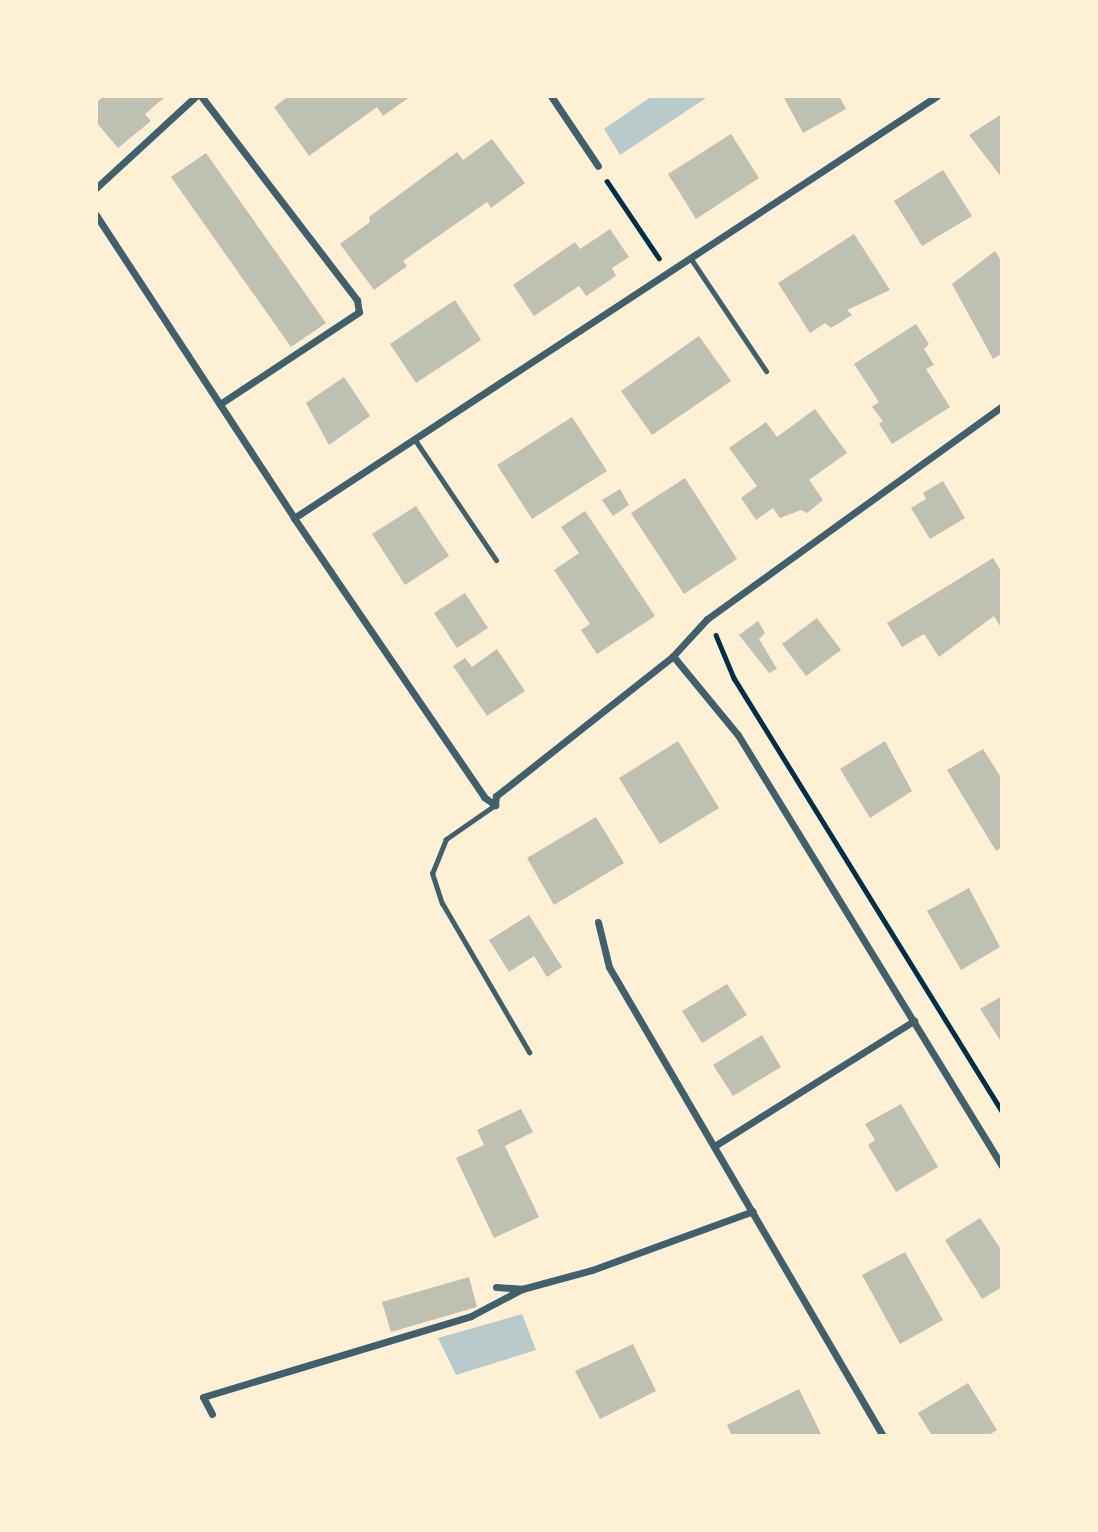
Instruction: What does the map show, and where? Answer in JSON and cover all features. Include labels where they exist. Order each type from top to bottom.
[{"type":"street","points":[[96,188],[199,96],[357,300],[359,312],[220,404]]},
{"type":"street","points":[[551,96],[598,166]]},
{"type":"street","points":[[294,518],[937,96]]},
{"type":"street","points":[[96,215],[294,518],[484,797],[495,804],[496,796],[673,656],[734,598],[1002,406]]},
{"type":"street","points":[[673,656],[738,735],[1002,1166]]},
{"type":"street","points":[[598,922],[609,967],[716,1145],[883,1436]]},
{"type":"street","points":[[716,1145],[915,1021]]},
{"type":"street","points":[[212,1414],[202,1397],[471,1316],[522,1289],[592,1270],[753,1211]]},
{"type":"street","points":[[496,1287],[522,1289]]},
{"type":"lane","points":[[691,259],[766,371]]},
{"type":"lane","points":[[415,440],[496,560]]},
{"type":"lane","points":[[495,804],[446,839],[432,873],[442,903],[528,1052]]},
{"type":"path","points":[[598,166],[659,258]]},
{"type":"path","points":[[716,633],[733,678],[1002,1111]]},
{"type":"shaded area","points":[[652,96],[709,96],[620,155],[604,129]]},
{"type":"shaded area","points":[[522,1314],[536,1350],[456,1375],[438,1338]]},
{"type":"building","points":[[104,96],[166,96],[145,114],[151,121],[118,148],[96,122],[96,103]]},
{"type":"building","points":[[289,96],[411,96],[383,116],[377,107],[309,156],[274,107]]},
{"type":"building","points":[[783,96],[839,96],[846,109],[803,133]]},
{"type":"building","points":[[1002,114],[1002,178],[969,135]]},
{"type":"building","points":[[731,134],[759,178],[696,219],[668,174]]},
{"type":"building","points":[[492,139],[525,183],[491,208],[487,202],[403,261],[407,266],[374,290],[340,244],[370,222],[369,217],[457,152],[463,160]]},
{"type":"building","points":[[206,153],[326,323],[291,347],[171,177]]},
{"type":"building","points":[[943,170],[972,216],[922,246],[894,201]]},
{"type":"building","points":[[610,229],[629,257],[612,268],[616,276],[586,296],[579,286],[534,316],[513,285],[575,242],[580,249]]},
{"type":"building","points":[[854,234],[890,290],[847,310],[852,315],[831,328],[825,323],[810,333],[778,283]]},
{"type":"building","points":[[995,251],[1002,262],[1002,353],[993,359],[952,284]]},
{"type":"building","points":[[455,300],[481,340],[416,383],[390,344]]},
{"type":"building","points":[[916,324],[929,344],[924,349],[934,365],[926,369],[950,407],[892,444],[879,424],[883,421],[872,407],[879,402],[854,364]]},
{"type":"building","points":[[699,336],[731,381],[652,435],[621,391]]},
{"type":"building","points":[[344,377],[370,416],[329,445],[306,403]]},
{"type":"building","points":[[815,409],[847,453],[809,480],[823,500],[807,513],[801,510],[780,518],[773,508],[756,520],[741,498],[757,486],[729,448],[766,422],[777,437]]},
{"type":"building","points":[[572,417],[607,471],[532,519],[497,465]]},
{"type":"building","points":[[685,478],[737,559],[684,594],[631,513]]},
{"type":"building","points":[[943,481],[965,518],[930,539],[911,508],[926,499],[923,493]]},
{"type":"building","points":[[620,489],[629,505],[613,516],[602,500]]},
{"type":"building","points":[[416,506],[449,556],[405,585],[372,534]]},
{"type":"building","points":[[585,511],[655,616],[597,654],[581,630],[590,624],[554,570],[579,553],[561,527]]},
{"type":"building","points":[[993,558],[1002,573],[1002,629],[994,616],[939,657],[924,634],[902,647],[887,623]]},
{"type":"building","points":[[465,593],[488,628],[457,648],[434,613]]},
{"type":"building","points":[[817,618],[841,650],[806,676],[782,644]]},
{"type":"building","points":[[758,621],[765,633],[759,639],[777,669],[769,673],[739,635]]},
{"type":"building","points":[[497,649],[525,691],[487,716],[453,666],[465,658],[472,667]]},
{"type":"building","points":[[678,741],[719,808],[660,844],[619,778]]},
{"type":"building","points":[[885,741],[912,791],[870,818],[840,769]]},
{"type":"building","points":[[983,749],[1002,779],[1002,847],[996,851],[947,770]]},
{"type":"building","points":[[596,817],[624,863],[554,905],[527,858]]},
{"type":"building","points":[[969,888],[1000,947],[961,970],[927,911]]},
{"type":"building","points":[[529,915],[562,967],[547,977],[534,956],[509,972],[489,940]]},
{"type":"building","points":[[727,984],[747,1015],[702,1043],[682,1011]]},
{"type":"building","points":[[1002,996],[1002,1043],[980,1009]]},
{"type":"building","points":[[762,1035],[781,1067],[733,1096],[713,1065]]},
{"type":"building","points":[[901,1104],[938,1167],[896,1192],[868,1145],[875,1140],[865,1124]]},
{"type":"building","points":[[521,1109],[533,1132],[505,1146],[539,1217],[494,1238],[456,1158],[484,1145],[477,1130]]},
{"type":"building","points":[[980,1218],[1002,1251],[1002,1287],[982,1299],[945,1240]]},
{"type":"building","points":[[905,1252],[943,1320],[900,1344],[862,1275]]},
{"type":"building","points":[[469,1277],[477,1307],[391,1332],[382,1302]]},
{"type":"building","points":[[633,1344],[656,1391],[600,1419],[575,1371]]},
{"type":"building","points":[[968,1383],[997,1430],[987,1436],[932,1436],[918,1413]]},
{"type":"building","points":[[799,1389],[822,1436],[732,1436],[727,1425]]}]
